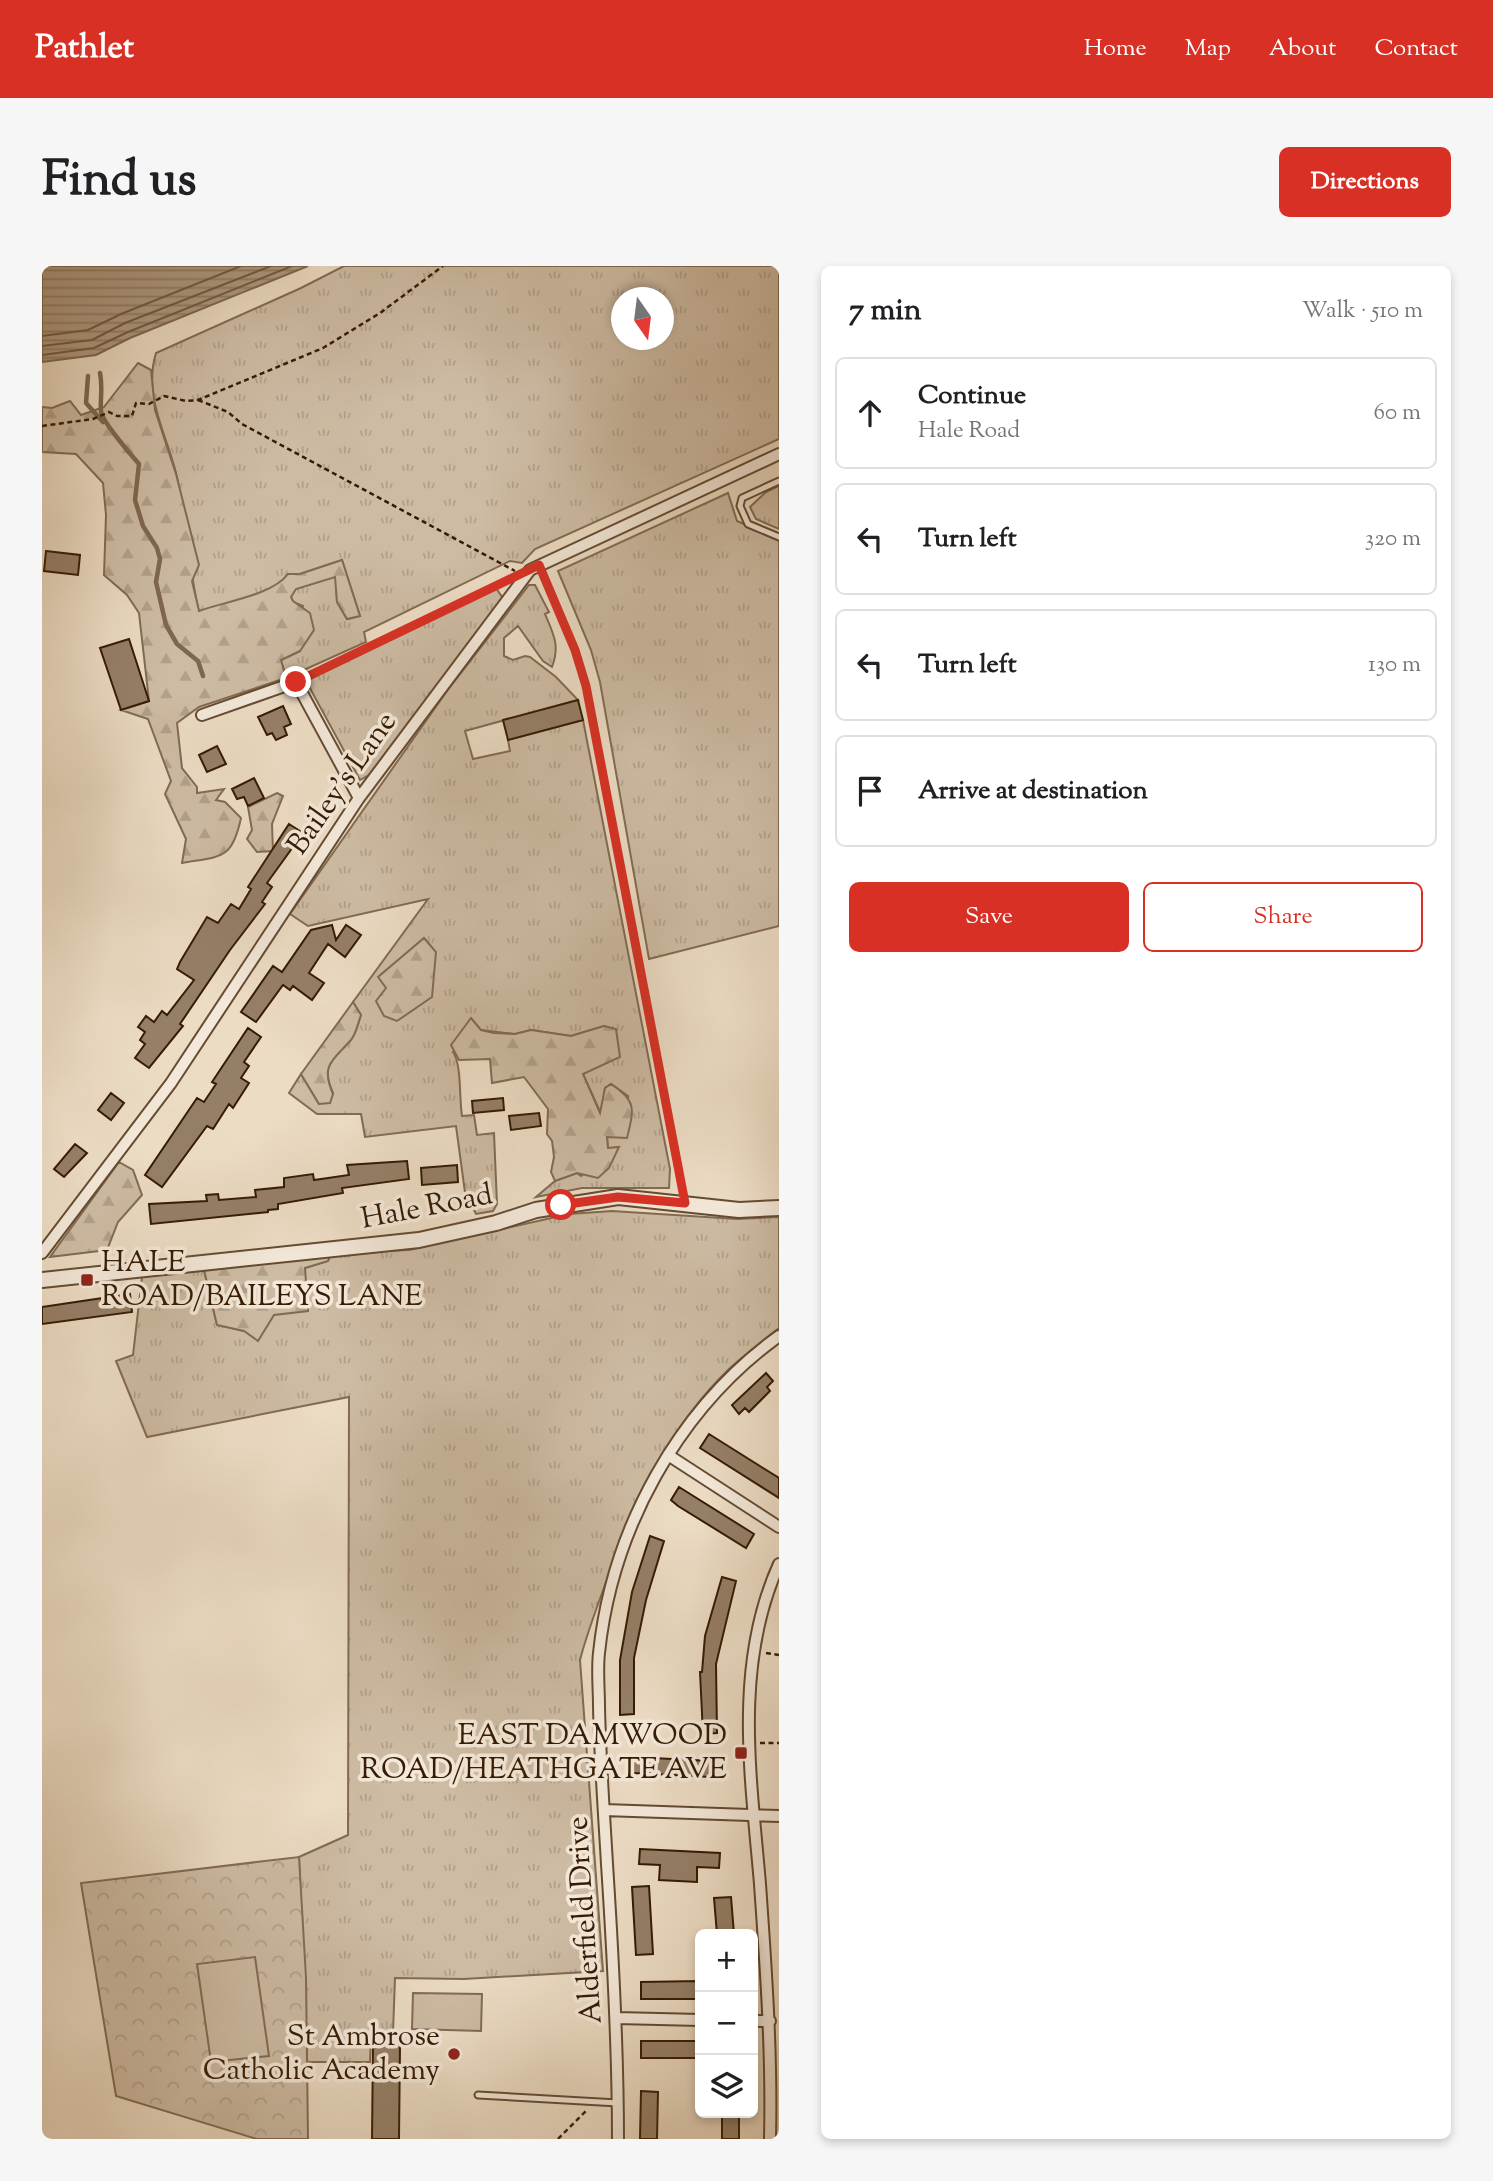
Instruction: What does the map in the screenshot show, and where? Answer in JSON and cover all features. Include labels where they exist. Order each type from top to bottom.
[{"type":"street","name":"Bailey's Lane","points":[[42,1253],[171,1083],[359,798],[530,570],[779,454]]},
{"type":"street","points":[[202,715],[296,682],[359,798]]},
{"type":"street","name":"Hale Road","points":[[42,1280],[419,1240],[496,1223],[536,1210],[618,1197],[739,1210],[779,1208]]},
{"type":"street","name":"Alderfield Drive","points":[[618,2139],[617,2018],[604,1810],[598,1655],[604,1619],[622,1550],[646,1492],[668,1455],[702,1408],[744,1364],[779,1336]]},
{"type":"street","points":[[668,1455],[779,1527]]},
{"type":"street","points":[[770,2139],[770,2021],[750,1744],[751,1657],[765,1597],[779,1564]]},
{"type":"street","points":[[604,1810],[779,1815]]},
{"type":"street","points":[[617,2018],[695,2020]]},
{"type":"street","points":[[758,2021],[770,2021]]},
{"type":"lane","points":[[779,481],[742,498],[740,506],[748,524],[779,537]]},
{"type":"lane","points":[[478,2095],[618,2103]]},
{"type":"path","points":[[42,426],[93,419],[109,412],[117,416],[132,416],[136,403],[149,404],[164,396],[186,401],[198,400],[323,348],[380,313],[443,266]]},
{"type":"path","points":[[198,400],[228,412],[242,424],[521,574],[296,682]]},
{"type":"path","points":[[539,565],[575,650],[586,686],[685,1203]]},
{"type":"path","points":[[750,1744],[779,1743]]},
{"type":"path","points":[[558,2139],[589,2108]]},
{"type":"green space","points":[[344,266],[779,266],[779,439],[535,549],[522,563],[510,561],[364,632],[366,642],[286,678],[281,660],[300,651],[303,606],[293,602],[291,597],[295,589],[336,576],[337,602],[347,619],[360,616],[342,560],[300,574],[288,574],[271,589],[199,612],[180,490],[154,399],[152,384],[156,353]]},
{"type":"green space","points":[[138,363],[151,370],[155,410],[176,474],[199,565],[192,581],[199,611],[260,593],[288,574],[300,574],[342,560],[360,616],[347,619],[337,602],[335,577],[296,589],[291,597],[310,613],[314,630],[300,651],[281,660],[286,678],[199,707],[177,723],[182,768],[197,787],[197,793],[224,789],[216,800],[225,802],[241,818],[234,842],[223,854],[182,863],[186,839],[165,794],[171,781],[148,719],[121,710],[149,701],[139,613],[127,595],[104,575],[106,515],[103,483],[76,454],[42,452],[42,407],[52,408],[70,401],[81,415],[104,407]]},
{"type":"green space","points":[[779,486],[779,529],[756,519],[750,507],[766,492]]},
{"type":"green space","points":[[728,493],[737,521],[779,539],[779,926],[649,959],[600,682],[591,650],[558,571]]},
{"type":"green space","points":[[529,585],[535,585],[549,612],[545,614],[556,647],[552,667],[543,661],[518,626],[504,638],[504,656],[513,660],[530,657],[556,677],[578,700],[465,731],[473,759],[510,751],[508,740],[583,720],[670,1169],[669,1188],[582,1188],[536,1197],[555,1181],[577,1173],[581,1176],[618,1147],[608,1149],[607,1137],[626,1137],[628,1096],[611,1084],[605,1088],[601,1114],[583,1074],[616,1030],[604,1026],[571,1036],[531,1030],[515,1034],[481,1030],[453,1052],[459,1073],[462,1116],[474,1115],[477,1135],[494,1133],[497,1204],[493,1211],[476,1214],[472,1206],[467,1207],[456,1126],[365,1137],[361,1114],[317,1114],[289,1093],[301,1074],[319,1104],[333,1093],[328,1069],[352,1038],[361,1015],[353,1002],[428,899],[308,926],[290,914],[447,691]]},
{"type":"green space","points":[[496,588],[504,600],[369,775],[360,780],[306,681]]},
{"type":"green space","points":[[277,793],[283,796],[272,824],[273,851],[257,852],[247,839],[252,830],[248,807]]},
{"type":"green space","points":[[424,938],[436,952],[432,997],[397,1021],[384,1016],[376,1001],[386,988],[378,977]]},
{"type":"green space","points":[[353,1002],[361,1015],[357,1029],[328,1069],[333,1094],[330,1103],[319,1104],[301,1074]]},
{"type":"green space","points":[[471,1018],[481,1030],[494,1033],[515,1034],[531,1030],[571,1036],[604,1026],[616,1029],[620,1057],[583,1074],[600,1113],[605,1088],[611,1084],[625,1096],[631,1106],[627,1138],[607,1137],[608,1148],[619,1147],[609,1168],[598,1178],[577,1173],[555,1181],[551,1172],[554,1157],[552,1141],[547,1134],[548,1109],[524,1077],[492,1083],[490,1059],[459,1060],[451,1045]]},
{"type":"green space","points":[[119,1162],[133,1170],[142,1195],[118,1222],[107,1250],[50,1257]]},
{"type":"green space","points":[[612,1211],[737,1219],[779,1217],[779,1328],[729,1369],[708,1391],[690,1413],[659,1462],[622,1541],[580,1660],[603,1971],[464,1979],[395,1978],[393,2033],[371,2033],[370,2062],[307,2062],[299,1857],[348,1835],[349,1397],[147,1437],[116,1361],[133,1355],[142,1277],[204,1270],[217,1325],[244,1331],[274,1315],[305,1268],[328,1261],[331,1253],[409,1250],[569,1214]]},
{"type":"green space","points":[[331,1253],[328,1261],[305,1268],[308,1311],[274,1315],[258,1341],[244,1331],[217,1325],[204,1270]]},
{"type":"green space","points":[[299,1857],[306,1978],[308,2139],[257,2139],[116,2096],[81,1883]]},
{"type":"green space","points":[[255,1957],[269,2056],[211,2062],[197,1964]]},
{"type":"green space","points":[[413,1993],[482,1994],[481,2031],[412,2029]]},
{"type":"water","points":[[42,266],[308,266],[130,338],[96,355],[42,362]]},
{"type":"building","points":[[46,551],[80,555],[78,575],[44,571]]},
{"type":"building","points":[[129,639],[149,701],[121,710],[100,648]]},
{"type":"building","points":[[578,700],[583,720],[508,740],[503,720]]},
{"type":"building","points":[[283,706],[291,724],[284,727],[287,735],[276,740],[272,733],[267,735],[258,717]]},
{"type":"building","points":[[217,746],[226,764],[207,772],[199,755]]},
{"type":"building","points":[[254,778],[264,798],[248,806],[244,797],[237,799],[232,789]]},
{"type":"building","points":[[289,824],[303,833],[267,883],[272,887],[262,902],[265,904],[180,1024],[183,1026],[149,1068],[135,1058],[145,1044],[140,1040],[145,1032],[138,1027],[146,1016],[154,1022],[162,1011],[167,1015],[194,980],[177,969],[207,917],[218,923],[231,904],[239,909],[251,889],[248,887]]},
{"type":"building","points":[[332,925],[336,940],[346,925],[361,935],[345,957],[328,944],[309,973],[324,983],[312,1000],[293,986],[290,990],[283,985],[256,1022],[241,1012],[273,966],[282,972],[311,930]]},
{"type":"building","points":[[248,1028],[261,1037],[244,1062],[249,1066],[241,1078],[249,1083],[233,1108],[229,1104],[213,1129],[207,1126],[162,1187],[145,1175],[197,1098],[204,1102],[216,1084],[212,1082]]},
{"type":"building","points":[[111,1093],[124,1103],[111,1120],[98,1110]]},
{"type":"building","points":[[503,1098],[504,1110],[473,1113],[472,1101]]},
{"type":"building","points":[[539,1113],[541,1126],[511,1130],[509,1116]]},
{"type":"building","points":[[75,1144],[87,1153],[64,1177],[54,1169]]},
{"type":"building","points":[[407,1161],[409,1179],[342,1188],[343,1193],[278,1204],[278,1209],[268,1212],[151,1224],[149,1204],[207,1201],[206,1195],[218,1194],[219,1200],[256,1197],[255,1190],[284,1187],[284,1178],[313,1174],[314,1180],[349,1175],[347,1165]]},
{"type":"building","points":[[457,1165],[458,1182],[422,1185],[421,1168]]},
{"type":"building","points":[[130,1294],[132,1312],[42,1324],[42,1307]]},
{"type":"building","points":[[766,1373],[773,1381],[767,1387],[770,1391],[749,1412],[745,1408],[739,1414],[732,1405]]},
{"type":"building","points":[[709,1434],[779,1478],[779,1498],[700,1448]]},
{"type":"building","points":[[679,1487],[754,1534],[746,1548],[671,1500]]},
{"type":"building","points":[[650,1536],[664,1541],[646,1600],[634,1658],[634,1714],[620,1715],[620,1660],[632,1592]]},
{"type":"building","points":[[722,1577],[736,1581],[716,1664],[717,1733],[703,1734],[700,1672],[705,1636]]},
{"type":"building","points":[[632,1757],[712,1761],[711,1777],[632,1773]]},
{"type":"building","points":[[640,1849],[720,1853],[719,1868],[697,1867],[697,1882],[659,1880],[660,1865],[639,1864]]},
{"type":"building","points":[[649,1886],[653,1954],[636,1955],[632,1887]]},
{"type":"building","points":[[731,1897],[734,1929],[717,1929],[714,1898]]},
{"type":"building","points":[[695,1981],[695,1999],[641,1999],[641,1982]]},
{"type":"building","points":[[641,2041],[695,2041],[695,2058],[641,2058]]},
{"type":"building","points":[[373,2044],[400,2045],[399,2139],[372,2139]]},
{"type":"building","points":[[641,2091],[658,2092],[657,2139],[640,2139]]},
{"type":"building","points":[[722,2118],[739,2118],[739,2139],[722,2139]]},
{"type":"waterway","points":[[100,373],[102,415],[139,464],[135,500],[143,526],[157,548],[160,559],[156,582],[166,625],[177,644],[198,661],[203,676]]},
{"type":"waterway","points":[[88,376],[86,403],[103,422]]},
{"type":"place","name":"HALE ROAD/BAILEYS LANE","points":[[87,1280]]},
{"type":"place","name":"EAST DAMWOOD ROAD/HEATHGATE AVE","points":[[741,1753]]},
{"type":"place","name":"St Ambrose Catholic Academy","points":[[454,2054]]},
{"type":"route","points":[[296,682],[539,565],[575,650],[586,686],[685,1203],[618,1197],[561,1205]]}]
